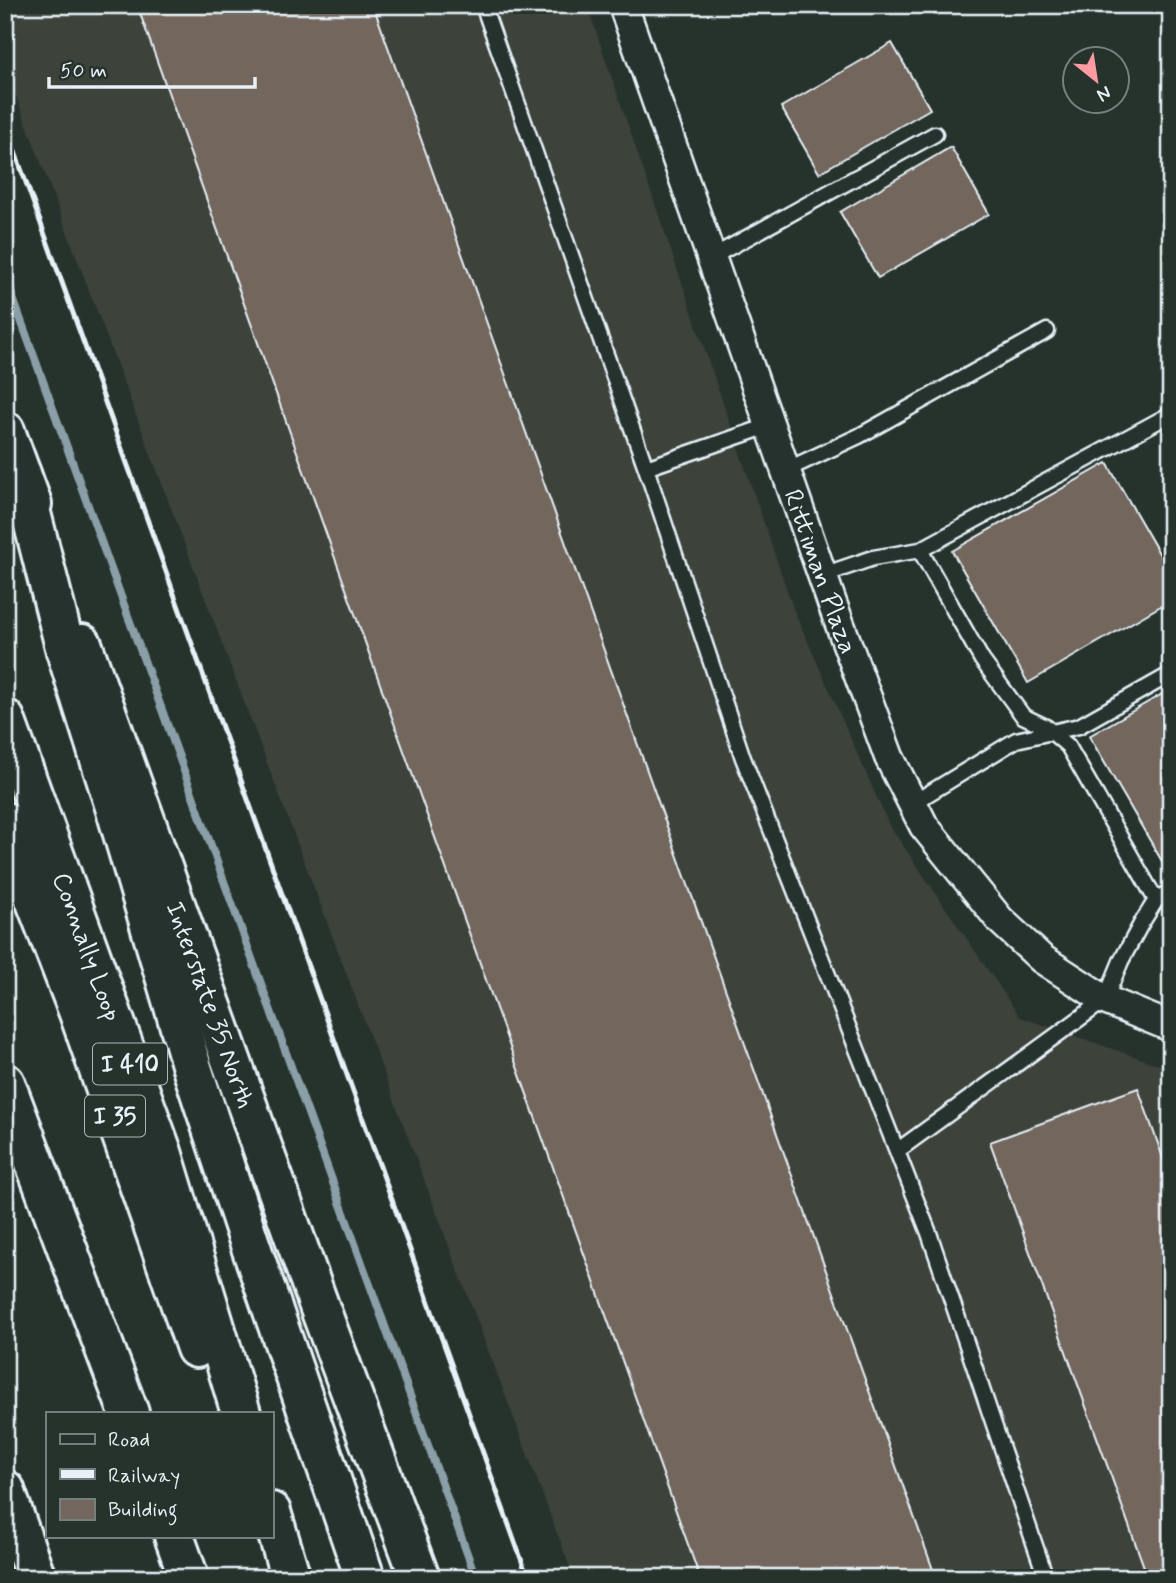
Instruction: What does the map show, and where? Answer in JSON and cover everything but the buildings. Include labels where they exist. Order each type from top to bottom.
[{"type":"main road","name":"Interstate 35 North","points":[[5,431],[322,1314],[420,1578]]},
{"type":"main road","points":[[21,474],[66,651],[193,1071],[365,1578]]},
{"type":"main road","name":"Connally Loop","points":[[5,719],[162,1152],[241,1412]]},
{"type":"main road","name":"I 35","points":[[5,822],[79,1013],[218,1412]]},
{"type":"main road","points":[[5,1083],[129,1412]]},
{"type":"main road","points":[[5,1490],[36,1578]]},
{"type":"main road","points":[[273,1519],[291,1578]]},
{"type":"main road","points":[[175,1538],[189,1578]]},
{"type":"main road","points":[[269,1538],[285,1578]]},
{"type":"street","name":"Rittiman Plaza","points":[[622,5],[889,757],[924,825],[1000,920],[1042,959],[1105,1000],[1171,1027]]},
{"type":"lane","points":[[483,5],[646,468],[743,758],[929,1233],[1046,1578]]},
{"type":"lane","points":[[712,257],[935,134]]},
{"type":"lane","points":[[786,470],[859,436],[1047,331]]},
{"type":"lane","points":[[823,575],[873,558],[920,550],[1090,457],[1170,415],[1171,418]]},
{"type":"lane","points":[[646,468],[771,425]]},
{"type":"lane","points":[[920,550],[982,660],[1023,716],[1050,731],[1068,746],[1156,900]]},
{"type":"lane","points":[[913,803],[1016,740],[1079,726],[1171,674]]},
{"type":"lane","points":[[898,1151],[1105,1000],[1121,961],[1156,900],[1171,891]]},
{"type":"shaded area","points":[[5,5],[587,5],[793,608],[889,825],[1020,1017],[1171,1069],[1171,1578],[574,1578],[5,67]]},
{"type":"waterway","points":[[5,276],[476,1578]]},
{"type":"railway","points":[[5,124],[528,1578]]}]
